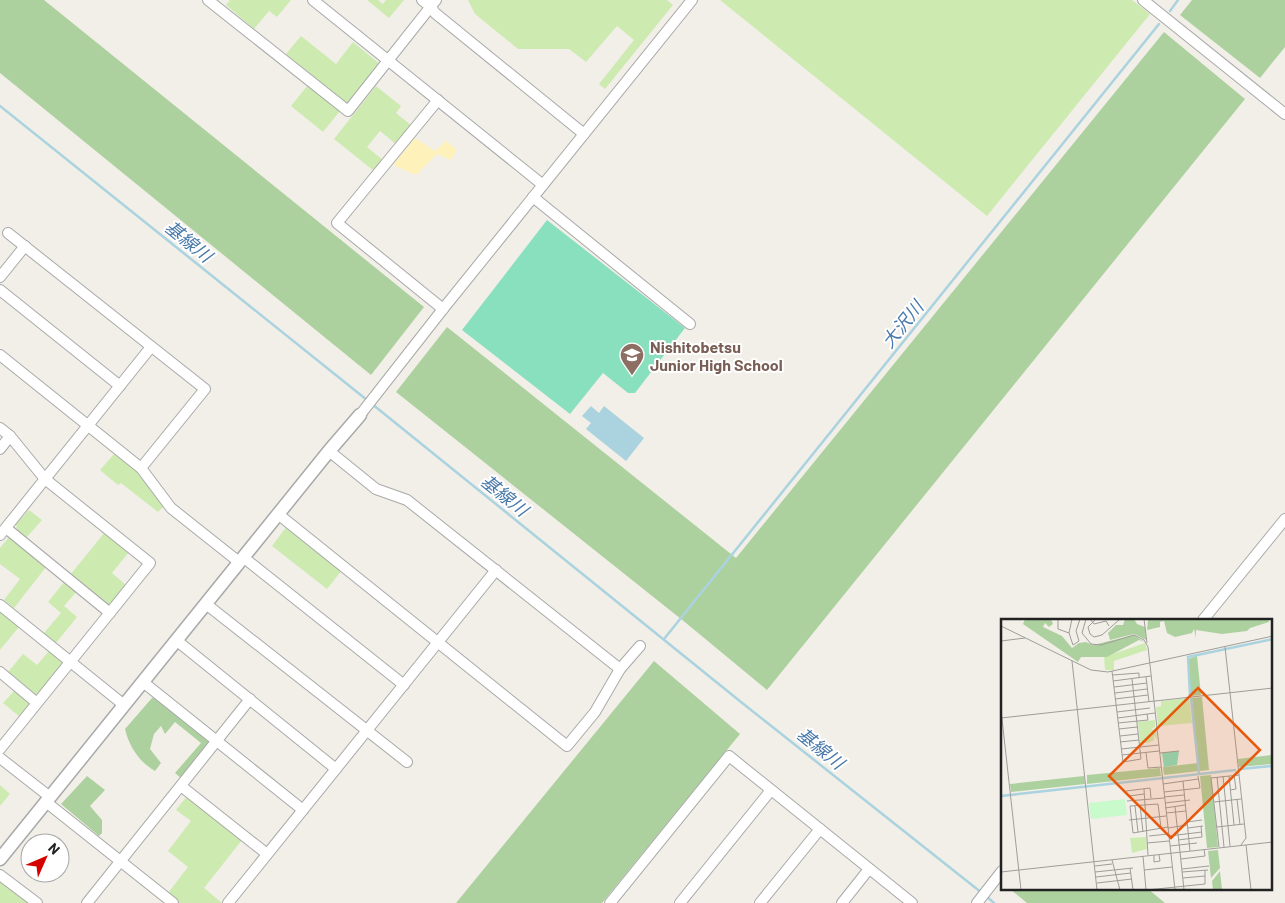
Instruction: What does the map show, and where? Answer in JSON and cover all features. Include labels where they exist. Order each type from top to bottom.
[{"type":"street","points":[[208,0],[348,111],[434,3]]},
{"type":"street","points":[[313,0],[543,184]]},
{"type":"street","points":[[422,0],[434,3]]},
{"type":"street","points":[[2,852],[48,800],[329,451],[383,387],[543,184],[692,0]]},
{"type":"street","points":[[1143,0],[1285,114]]},
{"type":"street","points":[[434,3],[435,13],[584,134]]},
{"type":"street","points":[[438,100],[337,223],[444,309]]},
{"type":"street","points":[[533,197],[690,324]]},
{"type":"street","points":[[8,233],[205,389],[140,468]]},
{"type":"street","points":[[0,277],[25,246]]},
{"type":"street","points":[[0,290],[120,386]]},
{"type":"street","points":[[110,613],[3,532],[151,347]]},
{"type":"street","points":[[0,355],[140,468],[171,508],[404,685]]},
{"type":"street","points":[[0,428],[10,436],[45,479],[150,563],[0,749]]},
{"type":"street","points":[[0,449],[10,436]]},
{"type":"street","points":[[329,451],[376,489],[407,500],[620,669]]},
{"type":"street","points":[[278,514],[567,746],[595,712],[620,669],[640,646]]},
{"type":"street","points":[[1205,619],[1285,519]]},
{"type":"street","points":[[229,903],[496,570]]},
{"type":"street","points":[[206,604],[407,762]]},
{"type":"street","points":[[0,605],[124,705]]},
{"type":"street","points":[[176,640],[336,769]]},
{"type":"street","points":[[0,672],[38,703]]},
{"type":"street","points":[[142,682],[303,810]]},
{"type":"street","points":[[87,903],[250,699]]},
{"type":"street","points":[[610,903],[729,756],[912,903]]},
{"type":"street","points":[[0,758],[120,861],[173,903]]},
{"type":"street","points":[[180,786],[267,854]]},
{"type":"street","points":[[680,903],[771,790]]},
{"type":"street","points":[[760,903],[820,829]]},
{"type":"street","points":[[842,903],[869,869]]},
{"type":"street","points":[[977,903],[1001,872]]},
{"type":"street","points":[[0,875],[37,903]]},
{"type":"green space","points":[[0,0],[44,0],[424,307],[371,375],[0,73]]},
{"type":"green space","points":[[230,0],[291,0],[277,17],[269,11],[254,29],[226,5]]},
{"type":"green space","points":[[367,0],[378,0],[383,4],[386,0],[404,0],[389,18]]},
{"type":"green space","points":[[468,0],[667,0],[673,5],[605,89],[599,84],[634,40],[617,26],[586,62],[569,49],[518,49],[475,14]]},
{"type":"green space","points":[[720,0],[1132,0],[1150,14],[987,216]]},
{"type":"green space","points":[[1192,0],[1285,0],[1285,47],[1260,78],[1180,15]]},
{"type":"green space","points":[[1164,32],[1245,99],[767,690],[686,623],[396,392],[447,327],[736,558]]},
{"type":"green space","points":[[301,36],[336,64],[353,42],[380,64],[348,104],[286,54]]},
{"type":"green space","points":[[308,85],[340,111],[323,132],[291,106]]},
{"type":"green space","points":[[376,86],[401,106],[396,113],[412,126],[397,145],[380,131],[367,147],[383,160],[374,171],[334,139]]},
{"type":"green space","points":[[547,220],[685,328],[635,393],[628,393],[603,373],[570,414],[462,330]]},
{"type":"green space","points":[[114,454],[137,472],[163,507],[158,512],[121,483],[118,485],[100,470]]},
{"type":"green space","points":[[29,510],[42,520],[26,538],[17,531],[16,524]]},
{"type":"green space","points":[[287,526],[342,570],[327,589],[272,546]]},
{"type":"green space","points":[[105,532],[129,552],[112,573],[127,586],[109,607],[70,575]]},
{"type":"green space","points":[[9,537],[46,567],[14,608],[4,600],[20,579],[0,564],[0,548]]},
{"type":"green space","points":[[65,581],[77,591],[64,606],[77,617],[56,643],[44,633],[61,613],[48,602]]},
{"type":"green space","points":[[0,611],[19,627],[0,650]]},
{"type":"green space","points":[[49,651],[65,664],[38,696],[8,672],[23,654],[37,665]]},
{"type":"green space","points":[[654,661],[740,734],[602,903],[456,903]]},
{"type":"green space","points":[[15,690],[30,702],[29,707],[20,717],[3,703]]},
{"type":"green space","points":[[157,697],[209,737],[211,743],[181,778],[175,773],[201,743],[175,722],[165,734],[161,726],[154,734],[150,749],[161,763],[155,771],[144,763],[132,747],[125,729],[152,698]]},
{"type":"green space","points":[[87,776],[105,790],[90,806],[102,820],[102,833],[99,836],[61,804]]},
{"type":"green space","points":[[0,785],[10,794],[0,806]]},
{"type":"green space","points":[[187,796],[242,840],[204,888],[222,903],[180,903],[168,893],[188,867],[168,851],[191,821],[176,810]]},
{"type":"green space","points":[[0,880],[30,903],[0,903]]},
{"type":"green space","points":[[1011,890],[1149,890],[1165,903],[1027,903]]},
{"type":"sand","points":[[415,138],[435,151],[446,141],[457,150],[451,160],[437,154],[416,175],[393,165]]},
{"type":"water","points":[[591,406],[599,413],[604,406],[644,438],[626,461],[586,429],[591,423],[582,416]]},
{"type":"waterway","name":"大沢川","points":[[1170,11],[1178,0]]},
{"type":"waterway","name":"大沢川","points":[[664,639],[1159,24]]},
{"type":"waterway","name":"基線川","points":[[0,106],[367,400]]},
{"type":"waterway","name":"基線川","points":[[372,404],[741,702],[982,893]]},
{"type":"waterway","name":"基線川","points":[[986,896],[994,903]]},
{"type":"place","name":"Nishitobetsu Junior High School","points":[[632,376]]}]
